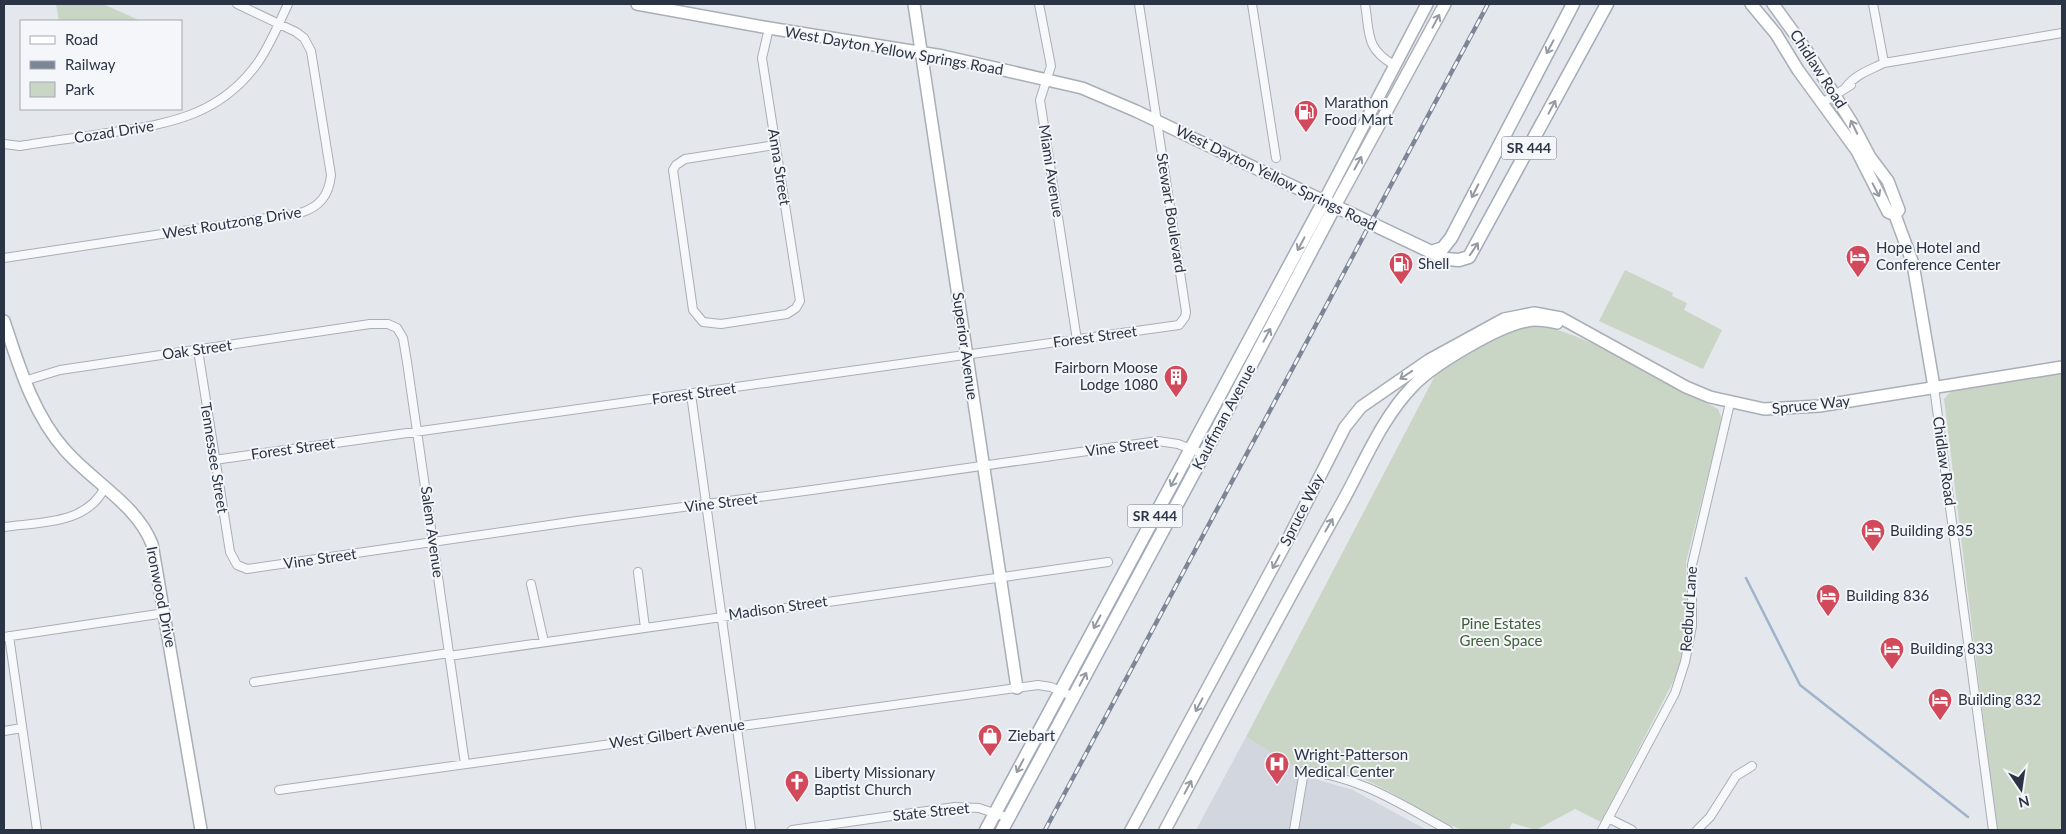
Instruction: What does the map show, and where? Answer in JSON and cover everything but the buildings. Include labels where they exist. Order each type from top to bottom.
[{"type":"main road","name":"SR 444","points":[[1431,252],[1443,248],[1451,238],[1573,4]]},
{"type":"main road","name":"SR 444","points":[[1431,252],[1453,260],[1464,259],[1472,253],[1607,4]]},
{"type":"main road","name":"West Dayton Yellow Springs Road","points":[[1329,204],[1431,252]]},
{"type":"main road","name":"Kauffman Avenue","points":[[986,830],[1191,448],[1329,204]]},
{"type":"main road","name":"Kauffman Avenue","points":[[1002,830],[1204,454],[1329,204]]},
{"type":"street","name":"West Routzong Drive","points":[[4,258],[300,213],[317,205],[327,193],[330,175],[311,51],[304,38],[237,4]]},
{"type":"street","name":"Cozad Drive","points":[[4,144],[20,146],[129,130],[178,120],[198,113],[221,99],[242,81],[262,57],[288,4]]},
{"type":"street","name":"West Dayton Yellow Springs Road","points":[[637,4],[922,53],[1047,80],[1105,96],[1329,204]]},
{"type":"street","name":"Superior Avenue","points":[[914,4],[1017,688]]},
{"type":"street","name":"Miami Avenue","points":[[1039,4],[1051,66],[1040,100],[1077,340]]},
{"type":"street","name":"Stewart Boulevard","points":[[1139,4],[1186,312],[1183,322],[1174,327]]},
{"type":"street","points":[[1252,4],[1276,158]]},
{"type":"street","points":[[1365,4],[1372,47],[1378,55],[1394,66]]},
{"type":"street","name":"Kauffman Avenue","points":[[1329,204],[1394,66],[1427,4]]},
{"type":"street","name":"Kauffman Avenue","points":[[1329,204],[1445,4]]},
{"type":"street","name":"Chidlaw Road","points":[[1752,4],[1770,28],[1772,36],[1783,54],[1792,62],[1857,150],[1889,213],[1896,215]]},
{"type":"street","name":"Chidlaw Road","points":[[1773,4],[1835,94],[1865,150],[1888,181],[1899,210],[1896,215],[1917,280],[1934,386],[1993,830]]},
{"type":"street","points":[[1873,4],[1880,65]]},
{"type":"street","name":"Anna Street","points":[[769,28],[762,58],[800,296],[798,305],[787,314],[721,324],[708,323],[699,319],[693,310],[672,176],[676,165],[685,159],[775,145]]},
{"type":"street","points":[[1822,103],[1880,65],[2062,34]]},
{"type":"street","name":"Spruce Way","points":[[1132,830],[1288,539],[1345,426],[1354,414],[1377,395],[1429,360],[1504,319],[1521,314],[1547,314],[1560,318],[1686,387],[1730,403],[1764,409],[1796,409],[2062,367]]},
{"type":"street","name":"Ironwood Drive","points":[[4,321],[24,381],[41,415],[64,448],[137,517],[148,534],[155,553],[201,830]]},
{"type":"street","name":"Spruce Way","points":[[1165,830],[1384,426],[1412,387],[1435,367],[1501,330],[1527,321],[1553,322],[1576,328]]},
{"type":"street","name":"Oak Street","points":[[24,381],[60,370],[370,324]]},
{"type":"street","name":"Salem Avenue","points":[[370,324],[388,324],[397,328],[402,335],[418,432],[465,764]]},
{"type":"street","name":"Forest Street","points":[[214,460],[966,354],[1174,327]]},
{"type":"street","name":"Tennessee Street","points":[[198,350],[230,552],[237,564]]},
{"type":"street","points":[[690,394],[751,830]]},
{"type":"street","name":"Redbud Lane","points":[[1602,830],[1675,693],[1685,662],[1692,626],[1692,565],[1730,403]]},
{"type":"street","name":"Vine Street","points":[[237,564],[252,569],[577,521],[706,505],[1158,441],[1191,448],[1204,454]]},
{"type":"street","points":[[4,527],[81,514],[95,503],[105,487]]},
{"type":"street","name":"Madison Street","points":[[254,682],[1108,562]]},
{"type":"street","points":[[638,572],[645,628]]},
{"type":"street","points":[[531,584],[544,642]]},
{"type":"street","points":[[36,830],[7,636],[165,613]]},
{"type":"street","name":"West Gilbert Avenue","points":[[279,790],[1038,685],[1060,690],[1074,697]]},
{"type":"street","points":[[4,731],[22,728]]},
{"type":"street","points":[[1696,830],[1710,817],[1736,776],[1752,766]]},
{"type":"street","points":[[1294,830],[1304,771],[1330,774],[1360,784],[1448,830]]},
{"type":"street","name":"State Street","points":[[792,830],[955,807],[979,808],[996,812],[1009,818]]},
{"type":"street","points":[[1608,818],[1632,830]]},
{"type":"shaded area","name":"Wright-Patterson Medical Center","points":[[1246,737],[1315,779],[1353,790],[1427,830],[1196,830]]},
{"type":"green space","points":[[56,4],[103,4],[139,20],[59,20]]},
{"type":"green space","points":[[1625,270],[1673,293],[1672,296],[1687,303],[1684,310],[1722,330],[1703,369],[1599,321]]},
{"type":"green space","name":"Pine Estates Green Space","points":[[1530,326],[1564,332],[1598,346],[1670,386],[1718,409],[1722,419],[1686,562],[1687,619],[1684,648],[1676,676],[1601,822],[1575,809],[1536,830],[1512,823],[1509,830],[1471,831],[1460,829],[1440,820],[1362,778],[1321,768],[1298,769],[1246,737],[1438,370],[1512,330]]},
{"type":"green space","points":[[2062,372],[2062,830],[1997,830],[1944,399],[1952,390]]},
{"type":"waterway","points":[[1746,578],[1800,685],[1968,817]]},
{"type":"railway","points":[[1045,830],[1488,4]]},
{"type":"place","name":"Marathon Food Mart","points":[[1306,133]]},
{"type":"place","name":"Hope Hotel and Conference Center","points":[[1858,278]]},
{"type":"place","name":"Shell","points":[[1401,285]]},
{"type":"place","name":"Fairborn Moose Lodge 1080","points":[[1176,398]]},
{"type":"place","name":"Building 835","points":[[1873,552]]},
{"type":"place","name":"Building 836","points":[[1828,617]]},
{"type":"place","name":"Building 833","points":[[1892,670]]},
{"type":"place","name":"Building 832","points":[[1940,721]]},
{"type":"place","name":"Ziebart","points":[[990,757]]},
{"type":"place","name":"Wright-Patterson Medical Center","points":[[1277,785]]},
{"type":"place","name":"Liberty Missionary Baptist Church","points":[[797,803]]}]
